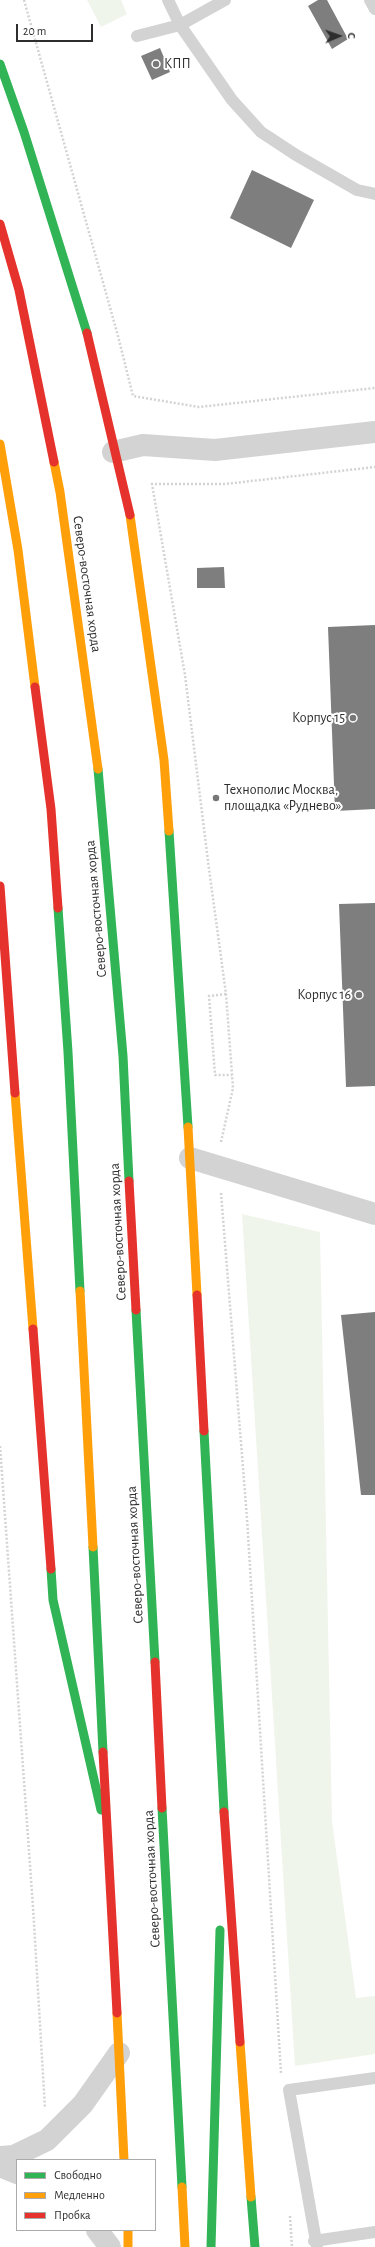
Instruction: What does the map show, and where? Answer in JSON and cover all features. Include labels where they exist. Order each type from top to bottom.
[{"type":"main road","points":[[0,64],[24,132],[83,318],[113,452],[133,529],[164,760],[190,1158],[224,1822],[255,2247]]},
{"type":"main road","name":"Северо-восточная хорда","points":[[0,224],[19,290],[60,492],[95,737],[102,812],[123,1064],[185,2247]]},
{"type":"main road","points":[[0,444],[18,550],[51,809],[68,1052],[106,1836],[124,2159]]},
{"type":"main road","points":[[0,886],[53,1600],[106,1836]]},
{"type":"main road","points":[[221,1901],[224,1822]]},
{"type":"main road","points":[[212,2247],[220,1917]]},
{"type":"main road","points":[[128,2231],[128,2247]]},
{"type":"street","points":[[113,452],[143,445],[215,450],[375,432]]},
{"type":"street","points":[[190,1158],[375,1214]]},
{"type":"street","points":[[0,2157],[14,2156],[47,2140],[83,2104],[119,2053]]},
{"type":"street","points":[[0,2166],[16,2173]]},
{"type":"street","points":[[98,2231],[110,2247]]},
{"type":"lane","points":[[168,0],[180,25],[232,100],[262,132],[296,155],[357,190],[375,194]]},
{"type":"lane","points":[[137,36],[180,25],[225,0]]},
{"type":"lane","points":[[370,0],[375,8]]},
{"type":"lane","points":[[375,2078],[285,2085],[315,2244],[375,2232]]},
{"type":"path","points":[[24,0],[118,336],[133,396],[199,407],[375,388]]},
{"type":"path","points":[[220,1147],[233,1088],[226,994],[209,869],[186,675],[152,484],[225,484],[375,467]]},
{"type":"path","points":[[226,994],[209,996],[215,1075],[232,1075]]},
{"type":"path","points":[[221,1193],[247,1518],[285,2085]]},
{"type":"path","points":[[0,1446],[33,1907],[45,2112]]},
{"type":"path","points":[[290,2215],[292,2247]]},
{"type":"shaded area","points":[[87,0],[121,0],[127,14],[101,27]]},
{"type":"shaded area","points":[[242,1214],[320,1232],[332,1821],[356,1998],[375,1996],[375,2054],[295,2066]]},
{"type":"building","points":[[318,0],[327,0],[348,39],[332,49],[308,6]]},
{"type":"building","name":"КПП","points":[[160,48],[170,72],[152,80],[141,56]]},
{"type":"building","points":[[252,170],[314,200],[291,248],[230,218]]},
{"type":"building","points":[[224,567],[225,588],[197,588],[197,568]]},
{"type":"building","name":"Корпус 15","points":[[375,625],[375,809],[335,811],[328,627]]},
{"type":"building","name":"Корпус 16","points":[[375,903],[375,1086],[346,1087],[339,904]]},
{"type":"building","points":[[375,1312],[375,1495],[361,1495],[341,1315]]},
{"type":"traffic: fast","points":[[0,64],[24,132],[87,333]]},
{"type":"traffic: fast","points":[[98,769],[123,1056],[129,1181]]},
{"type":"traffic: fast","points":[[169,831],[188,1127]]},
{"type":"traffic: fast","points":[[58,908],[68,1052],[80,1291]]},
{"type":"traffic: fast","points":[[136,1310],[155,1662]]},
{"type":"traffic: fast","points":[[204,1431],[224,1812]]},
{"type":"traffic: fast","points":[[93,1547],[103,1752]]},
{"type":"traffic: fast","points":[[51,1569],[53,1600],[101,1810]]},
{"type":"traffic: fast","points":[[162,1808],[182,2187]]},
{"type":"traffic: fast","points":[[211,2247],[220,1930]]},
{"type":"traffic: fast","points":[[251,2197],[255,2247]]},
{"type":"traffic: slow","points":[[0,444],[18,550],[35,687]]},
{"type":"traffic: slow","points":[[54,462],[60,492],[98,769]]},
{"type":"traffic: slow","points":[[130,515],[164,760],[169,831]]},
{"type":"traffic: slow","points":[[15,1093],[33,1329]]},
{"type":"traffic: slow","points":[[188,1127],[197,1295]]},
{"type":"traffic: slow","points":[[80,1291],[93,1547]]},
{"type":"traffic: slow","points":[[117,2013],[124,2159]]},
{"type":"traffic: slow","points":[[240,2042],[251,2197]]},
{"type":"traffic: slow","points":[[182,2187],[185,2247]]},
{"type":"traffic: slow","points":[[128,2231],[128,2247]]},
{"type":"traffic: jam","points":[[0,224],[19,290],[54,462]]},
{"type":"traffic: jam","points":[[87,333],[130,515]]},
{"type":"traffic: jam","points":[[35,687],[51,809],[58,908]]},
{"type":"traffic: jam","points":[[0,886],[15,1093]]},
{"type":"traffic: jam","points":[[129,1181],[136,1310]]},
{"type":"traffic: jam","points":[[197,1295],[204,1431]]},
{"type":"traffic: jam","points":[[33,1329],[51,1569]]},
{"type":"traffic: jam","points":[[155,1662],[162,1808]]},
{"type":"traffic: jam","points":[[103,1752],[117,2013]]},
{"type":"traffic: jam","points":[[224,1812],[240,2042]]},
{"type":"place","name":"КПП","points":[[156,64]]},
{"type":"place","name":"Корпус 15","points":[[353,718]]},
{"type":"place","name":"Технополис Москва, площадка «Руднево»","points":[[216,798]]},
{"type":"place","name":"Корпус 16","points":[[359,995]]}]
